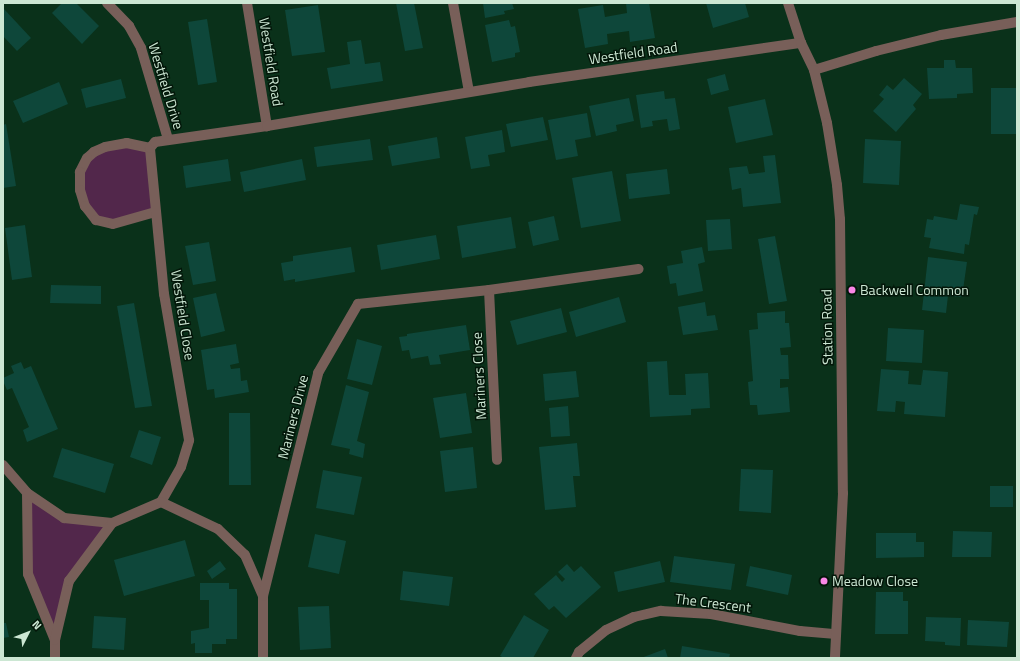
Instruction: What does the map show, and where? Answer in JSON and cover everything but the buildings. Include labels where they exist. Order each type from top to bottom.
[{"type":"street","name":"Westfield Drive","points":[[107,3],[129,26],[141,48],[168,139]]},
{"type":"street","name":"Westfield Road","points":[[247,3],[268,126]]},
{"type":"street","points":[[453,3],[468,92]]},
{"type":"street","name":"Station Road","points":[[788,3],[802,43],[814,70],[827,124],[837,185],[840,219],[843,493],[835,658]]},
{"type":"street","points":[[814,70],[891,47],[1017,22]]},
{"type":"street","name":"Westfield Road","points":[[168,139],[268,126],[468,92],[802,43]]},
{"type":"street","points":[[155,212],[113,224],[96,220],[85,206],[80,190],[80,172],[87,158],[94,152],[105,147],[127,143],[150,148],[155,142],[168,139]]},
{"type":"street","name":"Westfield Close","points":[[150,148],[164,294],[189,440],[181,467],[161,502]]},
{"type":"street","name":"Mariners Drive","points":[[263,658],[263,596],[318,373],[358,304],[489,290],[639,269]]},
{"type":"street","name":"Mariners Close","points":[[489,290],[497,460]]},
{"type":"street","points":[[3,465],[27,493],[64,518],[112,523],[161,502],[218,529],[245,555],[263,596]]},
{"type":"street","points":[[27,493],[28,574],[55,640]]},
{"type":"street","points":[[56,658],[55,640],[69,581],[112,523]]},
{"type":"street","name":"The Crescent","points":[[576,658],[579,652],[606,630],[634,617],[661,611],[711,614],[800,630],[836,634]]},
{"type":"shaded area","points":[[105,147],[150,148],[155,212],[132,219],[96,220],[80,190],[87,158]]},
{"type":"shaded area","points":[[27,493],[64,518],[111,523],[69,581],[55,640],[28,573]]},
{"type":"place","name":"Backwell Common","points":[[852,290]]},
{"type":"place","name":"Meadow Close","points":[[824,581]]}]
